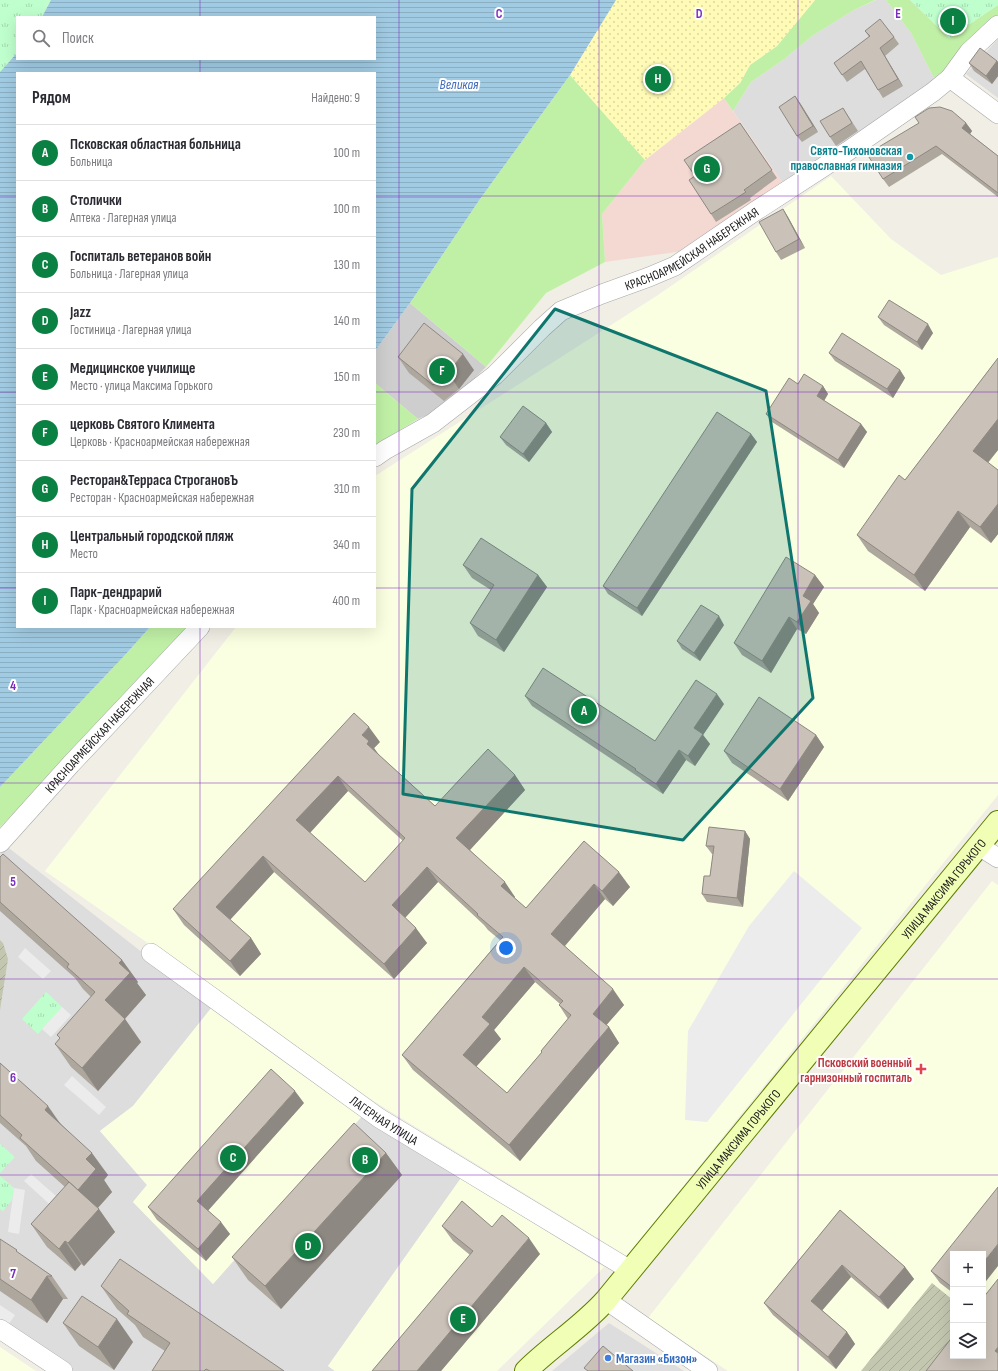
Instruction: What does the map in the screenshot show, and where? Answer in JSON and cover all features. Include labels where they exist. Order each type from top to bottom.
[{"type":"main road","name":"УЛИЦА МАКСИМА ГОРЬКОГО","points":[[526,1371],[538,1359],[594,1313],[606,1300],[998,822]]},
{"type":"street","name":"КРАСНОАРМЕЙСКАЯ НАБЕРЕЖНАЯ","points":[[376,457],[385,450],[433,422],[489,380],[542,328],[562,311],[602,294],[649,278],[675,266],[754,212],[855,147],[933,92],[950,78],[968,52],[998,25]]},
{"type":"street","points":[[950,78],[998,114]]},
{"type":"street","name":"КРАСНОАРМЕЙСКАЯ НАБЕРЕЖНАЯ","points":[[0,843],[71,764],[199,628]]},
{"type":"street","points":[[979,846],[998,858]]},
{"type":"street","name":"ЛАГЕРНАЯ УЛИЦА","points":[[151,952],[380,1118],[630,1270]]},
{"type":"street","points":[[606,1300],[708,1371]]},
{"type":"street","points":[[0,1328],[63,1371]]},
{"type":"highlighted area","points":[[555,309],[766,391],[813,698],[683,840],[403,794],[412,489]]},
{"type":"shaded area","points":[[876,0],[886,0],[911,33],[934,78],[917,99],[782,182],[733,111],[751,82],[783,60],[812,36],[852,11]]},
{"type":"shaded area","points":[[998,39],[998,98],[966,74]]},
{"type":"shaded area","points":[[724,98],[782,182],[684,251],[605,262],[602,214],[645,160]]},
{"type":"shaded area","points":[[831,176],[891,239],[941,275],[998,257],[998,795],[627,1256],[375,1102],[45,871],[235,628],[376,628],[376,475],[658,295]]},
{"type":"shaded area","points":[[410,303],[486,367],[446,407],[418,419],[376,384],[376,350]]},
{"type":"shaded area","points":[[0,841],[212,1007],[133,1106],[100,1131],[147,1185],[133,1202],[213,1284],[364,1114],[461,1178],[328,1366],[335,1371],[63,1371],[0,1329]]},
{"type":"shaded area","points":[[794,871],[862,928],[707,1122],[685,1120],[688,1031],[749,926]]},
{"type":"shaded area","name":"Псковский военный гарнизонный госпиталь","points":[[992,881],[998,885],[998,1371],[728,1371],[648,1318]]},
{"type":"shaded area","points":[[0,940],[3,943],[8,959],[0,1010]]},
{"type":"shaded area","points":[[25,948],[51,971],[43,979],[18,957]]},
{"type":"shaded area","points":[[62,1007],[71,1015],[51,1037],[42,1029]]},
{"type":"shaded area","points":[[212,1007],[364,1114],[213,1284],[133,1202],[147,1185],[100,1131],[133,1106]]},
{"type":"shaded area","points":[[72,1076],[106,1107],[99,1115],[64,1085]]},
{"type":"shaded area","points":[[31,1174],[64,1203],[57,1211],[24,1181]]},
{"type":"shaded area","points":[[461,1178],[604,1267],[497,1371],[335,1371],[328,1366]]},
{"type":"shaded area","points":[[14,1188],[25,1190],[19,1234],[8,1232]]},
{"type":"shaded area","points":[[932,1283],[950,1298],[950,1359],[986,1359],[998,1371],[861,1371]]},
{"type":"shaded area","points":[[0,1305],[15,1315],[8,1325],[0,1319]]},
{"type":"shaded area","points":[[609,1323],[684,1371],[552,1371]]},
{"type":"shaded area","points":[[0,1347],[36,1371],[0,1371]]},
{"type":"green space","points":[[0,0],[51,0],[43,16],[16,16],[16,54],[0,72]]},
{"type":"green space","points":[[815,0],[875,0],[852,11],[812,36],[783,60],[751,82],[733,111],[724,98],[740,83],[750,65],[777,46]]},
{"type":"green space","points":[[886,0],[910,0],[949,38],[998,5],[998,30],[934,78],[911,33]]},
{"type":"green space","points":[[910,0],[998,0],[998,5],[949,38]]},
{"type":"green space","points":[[570,75],[645,160],[602,214],[605,262],[546,293],[486,367],[410,303],[480,199]]},
{"type":"green space","points":[[376,384],[418,419],[376,444]]},
{"type":"green space","points":[[149,628],[187,628],[84,745],[0,827],[0,787]]},
{"type":"green space","points":[[46,992],[62,1007],[38,1034],[22,1019]]},
{"type":"green space","points":[[0,1144],[15,1157],[0,1173]]},
{"type":"green space","points":[[0,1176],[14,1188],[12,1200],[3,1211],[0,1209]]},
{"type":"sand","points":[[616,0],[815,0],[777,46],[750,65],[740,83],[724,98],[645,160],[570,75]]},
{"type":"water","name":"Великая","points":[[51,0],[616,0],[570,75],[480,199],[410,303],[376,350],[376,72],[16,72],[16,628],[149,628],[0,787],[0,72],[16,54],[16,60],[376,60],[376,16],[43,16]]},
{"type":"building","points":[[880,19],[894,37],[880,48],[898,79],[878,90],[861,61],[842,75],[834,63],[870,36],[865,31]]},
{"type":"building","points":[[980,48],[997,61],[986,76],[969,63]]},
{"type":"building","points":[[795,96],[813,126],[797,136],[779,107]]},
{"type":"building","name":"Свято-Тихоновская православная гимназия","points":[[940,107],[952,111],[966,123],[962,128],[998,156],[998,193],[936,146],[883,179],[867,154],[919,123],[915,117],[929,108]]},
{"type":"building","points":[[843,108],[852,123],[830,137],[820,121]]},
{"type":"building","points":[[740,123],[772,170],[744,190],[746,192],[711,214],[689,180],[695,176],[684,160]]},
{"type":"building","points":[[783,209],[799,239],[776,252],[759,222]]},
{"type":"building","points":[[889,300],[928,324],[917,342],[878,317]]},
{"type":"building","points":[[424,323],[463,354],[448,373],[433,385],[398,357]]},
{"type":"building","points":[[842,333],[900,370],[887,389],[829,353]]},
{"type":"building","points":[[998,358],[998,419],[973,451],[998,470],[998,504],[980,527],[958,511],[914,575],[857,535],[899,475],[905,480]]},
{"type":"building","points":[[804,374],[823,386],[817,396],[861,424],[838,460],[766,414],[789,378],[798,384]]},
{"type":"building","points":[[523,406],[546,423],[523,454],[500,437]]},
{"type":"building","points":[[717,412],[751,434],[637,608],[603,586]]},
{"type":"building","points":[[481,538],[538,575],[496,640],[470,623],[494,585],[463,565]]},
{"type":"building","points":[[786,557],[815,575],[803,596],[811,601],[797,622],[789,617],[762,661],[734,643]]},
{"type":"building","points":[[701,605],[719,616],[694,653],[677,641]]},
{"type":"building","points":[[543,668],[655,741],[696,680],[717,694],[694,728],[703,734],[688,756],[679,750],[656,784],[635,770],[636,769],[525,696]]},
{"type":"building","points":[[759,697],[816,735],[780,789],[724,751]]},
{"type":"building","points":[[354,713],[369,727],[362,735],[369,741],[367,744],[435,806],[488,749],[515,775],[456,838],[505,882],[501,886],[526,908],[584,841],[619,872],[602,891],[594,884],[551,934],[613,989],[593,1014],[609,1027],[509,1145],[402,1055],[503,937],[477,915],[478,914],[427,867],[392,905],[416,928],[384,964],[263,856],[216,907],[251,938],[230,961],[173,909]],"holes":[[[338,776],[405,838],[365,882],[296,820]],[[524,967],[563,1001],[559,1005],[571,1015],[507,1093],[463,1055],[490,1024],[482,1017]]]},
{"type":"building","points":[[709,827],[745,831],[737,898],[702,894],[704,876],[710,876],[714,846],[706,846]]},
{"type":"building","points":[[3,854],[122,960],[119,963],[130,973],[105,1000],[125,1019],[82,1068],[55,1044],[60,1038],[57,1035],[95,992],[67,967],[69,964],[0,902],[0,857]]},
{"type":"building","points":[[0,1063],[48,1106],[45,1110],[92,1153],[86,1159],[96,1169],[78,1190],[20,1138],[22,1135],[0,1115]]},
{"type":"building","points":[[271,1069],[295,1091],[197,1201],[221,1222],[198,1249],[148,1207]]},
{"type":"building","points":[[354,1123],[386,1153],[265,1286],[232,1257]]},
{"type":"building","points":[[69,1182],[99,1209],[68,1243],[65,1241],[59,1249],[31,1224]]},
{"type":"building","points":[[998,1187],[998,1244],[986,1259],[986,1251],[950,1251],[950,1286],[931,1271]]},
{"type":"building","points":[[462,1201],[492,1227],[502,1215],[529,1238],[417,1371],[372,1371],[473,1251],[442,1226]]},
{"type":"building","points":[[840,1210],[905,1267],[879,1297],[842,1265],[811,1301],[847,1332],[828,1357],[764,1303]]},
{"type":"building","points":[[0,1239],[52,1276],[47,1276],[31,1300],[0,1279]]},
{"type":"building","points":[[120,1259],[284,1371],[210,1371],[206,1369],[204,1371],[152,1371],[170,1343],[127,1314],[129,1311],[101,1286]]},
{"type":"building","points":[[998,1279],[998,1347],[995,1351],[998,1353],[998,1371],[926,1371],[950,1340],[950,1359],[986,1359],[986,1294]]},
{"type":"building","points":[[82,1296],[117,1319],[98,1347],[63,1323]]},
{"type":"building","points":[[603,1346],[633,1371],[588,1371],[584,1368]]},
{"type":"place","name":"Парк-дендрарий","points":[[953,21]]},
{"type":"place","name":"Центральный городской пляж","points":[[658,79]]},
{"type":"place","name":"Свято-Тихоновская православная гимназия","points":[[910,157]]},
{"type":"place","name":"Ресторан&Терраса СтрогановЪ","points":[[707,169]]},
{"type":"place","name":"церковь Святого Климента","points":[[442,371]]},
{"type":"place","name":"Псковская областная больница","points":[[584,711]]},
{"type":"place","name":"Псковский военный гарнизонный госпиталь","points":[[921,1069]]},
{"type":"place","name":"Госпиталь ветеранов войн","points":[[233,1158]]},
{"type":"place","name":"Столички","points":[[365,1160]]},
{"type":"place","name":"Jazz","points":[[308,1246]]},
{"type":"place","name":"Медицинское училище","points":[[463,1319]]},
{"type":"place","name":"Магазин «Бизон»","points":[[608,1358]]}]
